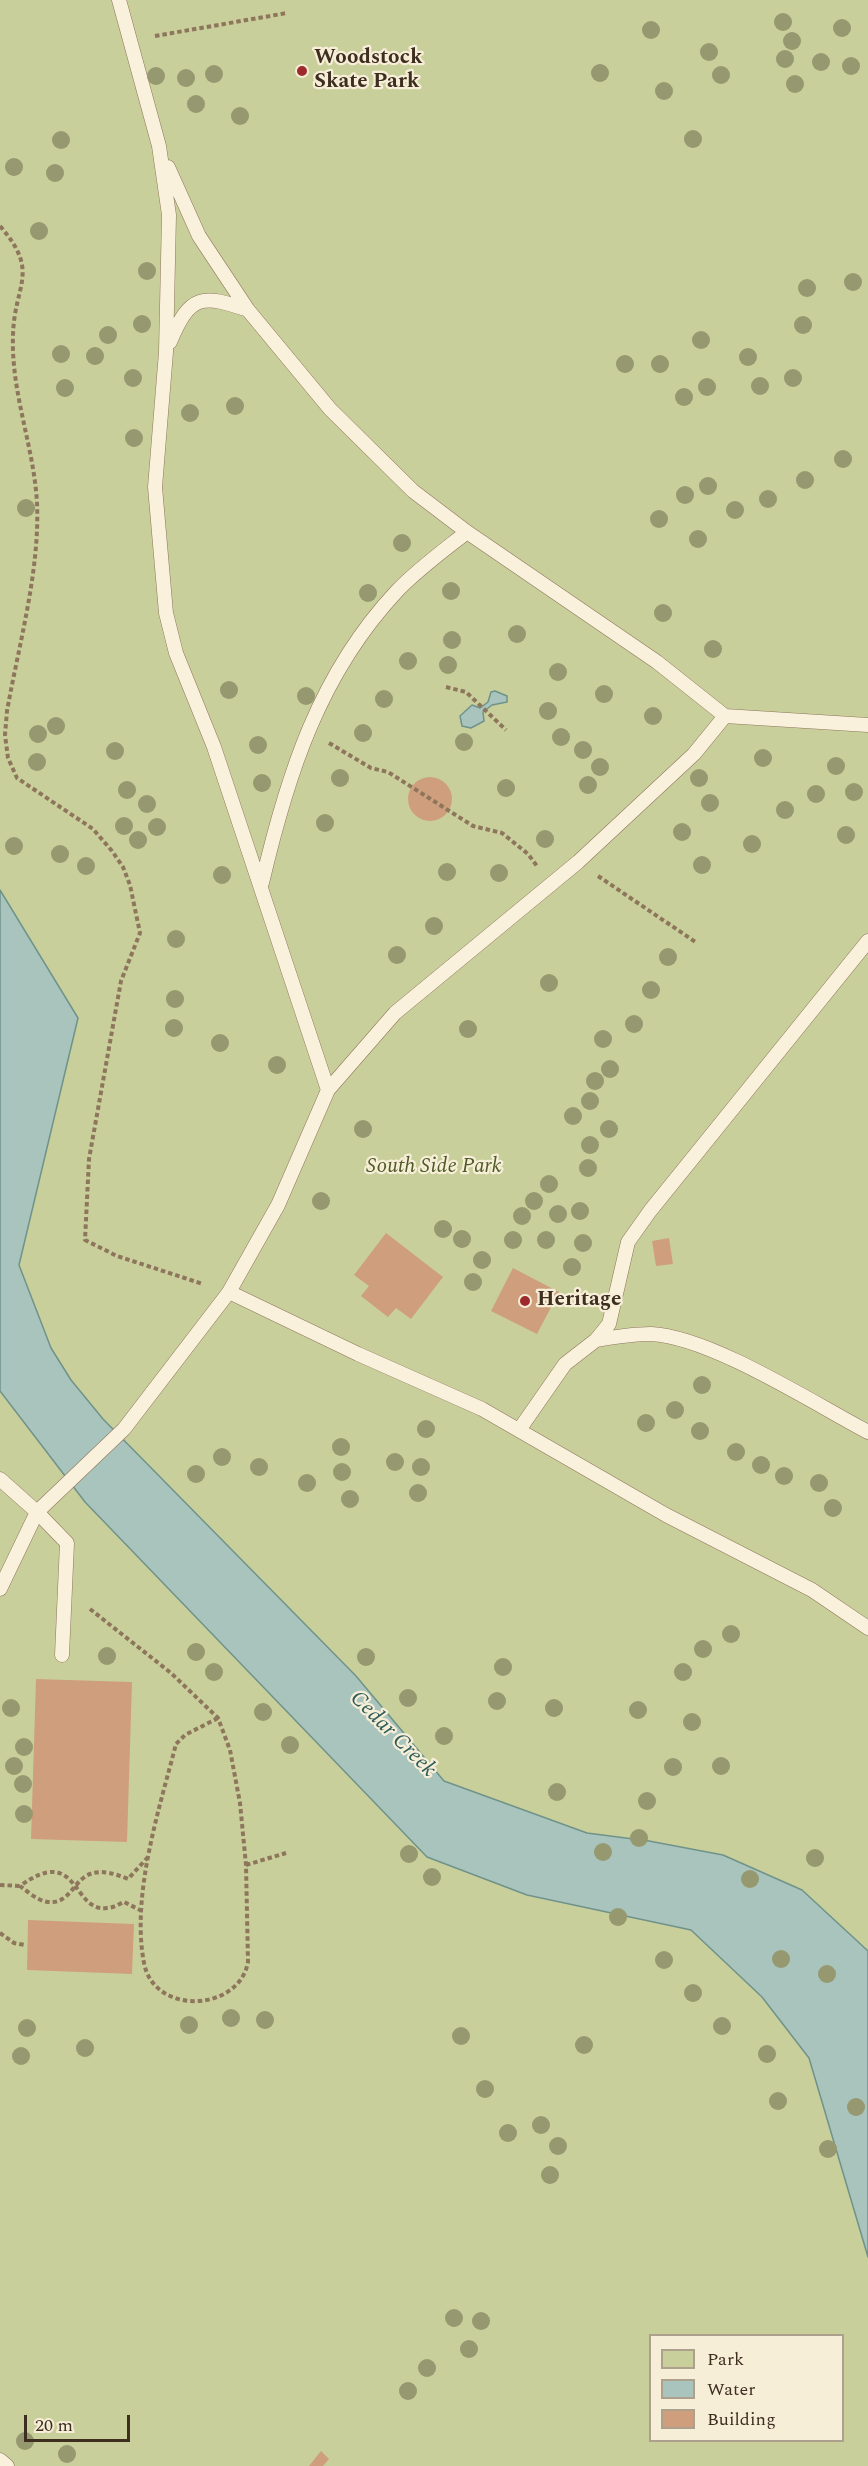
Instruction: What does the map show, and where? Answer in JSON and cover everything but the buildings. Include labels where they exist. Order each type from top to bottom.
[{"type":"lane","points":[[119,0],[159,146],[169,214],[166,352],[155,487],[166,613],[176,653],[214,747],[328,1090]]},
{"type":"lane","points":[[159,146],[199,236],[248,310],[330,409],[413,491],[467,532],[657,662],[725,716],[868,725]]},
{"type":"lane","points":[[166,352],[177,326],[190,308],[201,299],[216,299],[248,310]]},
{"type":"lane","points":[[261,884],[280,806],[307,733],[340,669],[381,609],[413,576],[467,532]]},
{"type":"lane","points":[[0,1588],[37,1512],[124,1429],[230,1292],[278,1205],[328,1090],[395,1013],[578,862],[694,754],[725,716]]},
{"type":"lane","points":[[519,1430],[565,1365],[596,1340],[609,1324],[616,1305],[623,1257],[628,1242],[808,1012],[868,941]]},
{"type":"lane","points":[[230,1292],[358,1354],[482,1408],[666,1515],[813,1590],[868,1628]]},
{"type":"lane","points":[[596,1340],[652,1334],[685,1342],[725,1357],[868,1432]]},
{"type":"lane","points":[[0,1479],[67,1543],[62,1655]]},
{"type":"lane","points":[[0,2460],[7,2466]]},
{"type":"path","points":[[130,40],[287,13]]},
{"type":"path","points":[[0,226],[19,250],[24,270],[13,337],[21,418],[35,478],[37,506],[33,562],[5,735],[8,758],[17,778],[93,829],[112,851],[123,867],[130,885],[140,933],[121,981],[88,1159],[85,1240],[117,1257],[230,1292]]},
{"type":"path","points":[[446,687],[466,692],[506,730]]},
{"type":"path","points":[[307,733],[371,768],[388,772],[473,826],[502,833],[528,854],[552,885]]},
{"type":"path","points":[[578,862],[697,944]]},
{"type":"path","points":[[65,1591],[171,1673],[218,1718],[230,1750],[240,1803],[246,1865],[248,1962],[244,1977],[226,1993],[187,2003],[170,1995],[150,1978],[145,1966],[141,1933],[142,1911],[149,1856],[176,1744],[185,1735],[218,1718]]},
{"type":"path","points":[[246,1865],[286,1853]]},
{"type":"path","points":[[0,1885],[20,1886],[46,1902],[63,1898],[81,1878],[101,1871],[128,1879],[149,1856]]},
{"type":"path","points":[[20,1886],[33,1876],[50,1871],[69,1878],[96,1906],[105,1909],[124,1902],[142,1911]]},
{"type":"path","points":[[0,1933],[14,1943],[25,1945]]},
{"type":"green space","name":"South Side Park","points":[[0,0],[868,0],[868,2466],[0,2466]]},
{"type":"water","points":[[495,691],[507,696],[507,702],[492,705],[483,712],[484,721],[471,728],[462,726],[460,716],[472,705],[480,708],[488,702],[491,692]]},
{"type":"water","name":"Cedar Creek","points":[[0,890],[78,1018],[19,1265],[51,1348],[71,1380],[103,1419],[356,1676],[444,1781],[587,1833],[649,1841],[723,1855],[802,1890],[868,1951],[868,2257],[809,2058],[762,1997],[691,1930],[527,1895],[427,1857],[85,1502],[0,1391]]},
{"type":"place","name":"Woodstock Skate Park","points":[[302,71]]},
{"type":"place","name":"Heritage","points":[[525,1301]]}]
